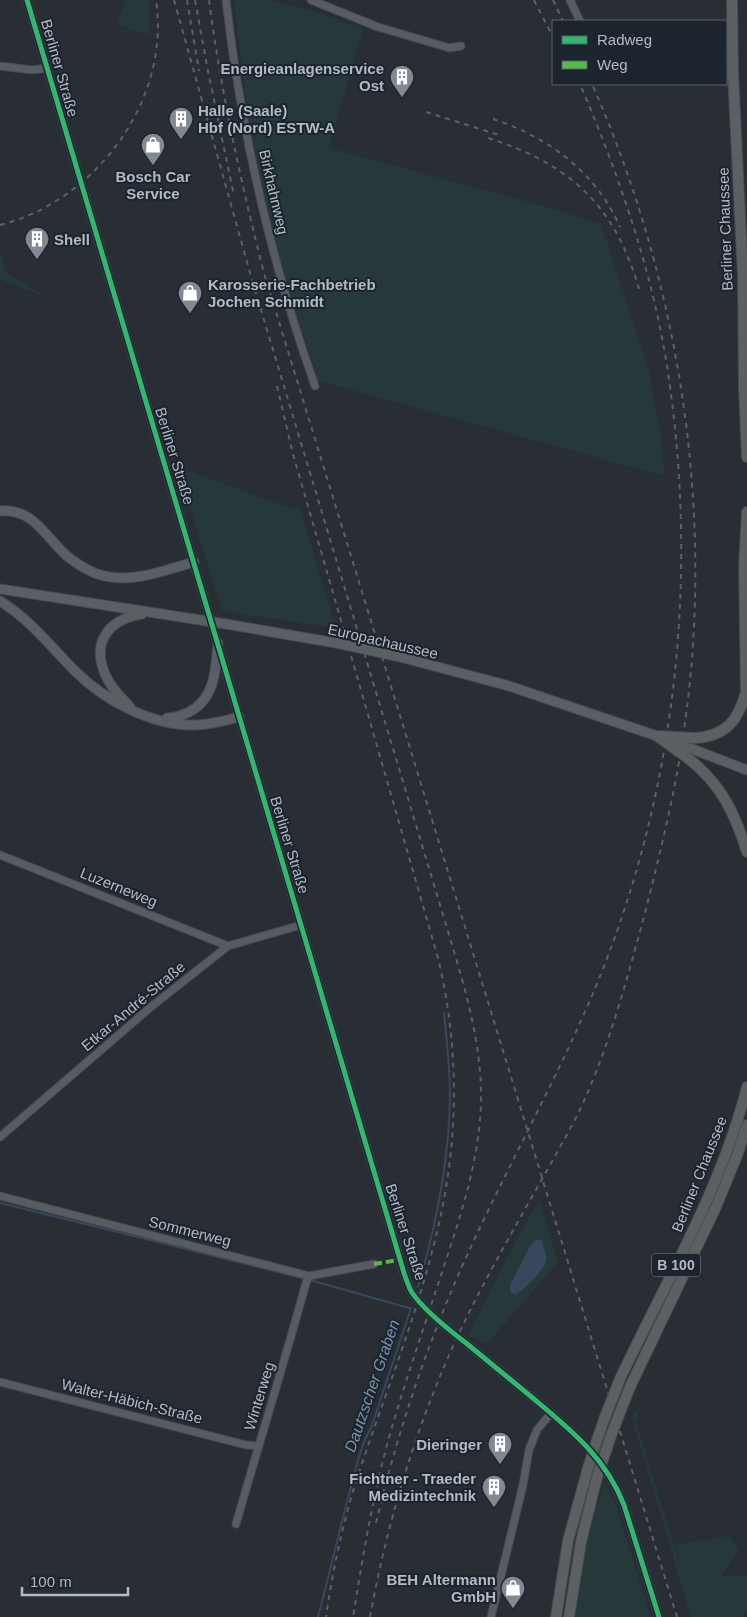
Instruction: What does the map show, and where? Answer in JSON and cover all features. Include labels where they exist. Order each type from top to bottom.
[{"type":"highway","name":"Berliner Chaussee","points":[[732,0],[747,457]]},
{"type":"highway","name":"Berliner Chaussee","points":[[738,0],[739,73],[747,234]]},
{"type":"highway","points":[[657,736],[708,737],[723,731],[735,720],[742,708],[746,692],[744,566],[747,512]]},
{"type":"highway","points":[[657,736],[691,754],[731,808],[747,852]]},
{"type":"highway","name":"Berliner Chaussee","points":[[556,1617],[568,1541],[596,1440],[620,1378],[706,1203],[733,1135],[747,1087]]},
{"type":"highway","name":"Berliner Chaussee","points":[[569,1617],[581,1542],[597,1477],[612,1433],[630,1387],[716,1207],[747,1125]]},
{"type":"main road","points":[[0,511],[11,510],[35,522],[66,555],[102,576],[140,577],[194,562]]},
{"type":"main road","name":"Europachaussee","points":[[2,588],[336,643],[404,658],[509,686],[657,736]]},
{"type":"main road","points":[[0,601],[26,619],[85,681],[119,704],[151,718],[193,726],[211,724],[239,716]]},
{"type":"main road","points":[[132,710],[108,681],[102,666],[100,651],[103,638],[117,621],[151,612]]},
{"type":"main road","points":[[151,718],[176,718],[194,709],[201,703],[211,687],[216,671],[218,643]]},
{"type":"main road","points":[[691,754],[747,770]]},
{"type":"street","name":"Berliner Straße","points":[[27,0],[399,1260],[411,1291],[422,1305],[551,1413],[601,1461],[624,1505],[659,1617]]},
{"type":"street","name":"Birkhahnweg","points":[[226,0],[233,62],[255,176],[273,253],[315,386]]},
{"type":"street","points":[[311,0],[378,27],[443,46],[461,46]]},
{"type":"street","points":[[570,0],[580,20]]},
{"type":"street","points":[[0,66],[32,70],[47,68]]},
{"type":"street","name":"Luzerneweg","points":[[0,855],[228,946]]},
{"type":"street","name":"Etkar-André-Straße","points":[[0,1137],[152,1006],[228,946],[300,925]]},
{"type":"street","name":"Sommerweg","points":[[0,1196],[308,1279],[374,1264]]},
{"type":"street","name":"Winterweg","points":[[236,1524],[308,1279]]},
{"type":"street","name":"Walter-Häbich-Straße","points":[[0,1382],[246,1445],[258,1446]]},
{"type":"street","points":[[490,1617],[529,1450],[537,1430],[551,1413]]},
{"type":"shaded area","points":[[125,0],[149,0],[150,36],[116,24]]},
{"type":"shaded area","points":[[234,0],[271,0],[314,11],[363,29],[329,148],[551,208],[601,224],[648,366],[661,436],[665,476],[318,381],[273,238],[248,120]]},
{"type":"shaded area","points":[[0,249],[6,273],[49,298],[0,280]]},
{"type":"shaded area","points":[[178,469],[187,470],[289,508],[300,509],[336,628],[222,611]]},
{"type":"shaded area","points":[[539,1199],[558,1262],[487,1344],[468,1336],[504,1264]]},
{"type":"shaded area","points":[[641,1406],[636,1422],[684,1577],[675,1545],[729,1536],[739,1550],[721,1576],[747,1576],[747,1611],[743,1617],[691,1617],[631,1416]]},
{"type":"shaded area","points":[[604,1482],[615,1503],[651,1617],[575,1617],[584,1556],[596,1504],[599,1502]]},
{"type":"water","points":[[537,1239],[542,1241],[546,1255],[545,1264],[533,1280],[515,1295],[510,1291],[510,1285],[530,1246]]},
{"type":"waterway","points":[[418,1287],[436,1217],[447,1145],[450,1086],[444,1013]]},
{"type":"waterway","points":[[0,1203],[306,1279]]},
{"type":"waterway","points":[[310,1280],[409,1308]]},
{"type":"waterway","name":"Dautzscher Graben","points":[[318,1617],[360,1455],[371,1428],[411,1308]]},
{"type":"railway","points":[[0,225],[35,213],[67,194],[96,170],[120,141],[139,109],[151,74],[158,37],[156,0]]},
{"type":"railway","points":[[174,0],[252,280],[456,958],[470,1012],[481,1084],[480,1125],[473,1167],[456,1228],[388,1442],[371,1516],[353,1617]]},
{"type":"railway","points":[[187,0],[199,71]]},
{"type":"railway","points":[[195,0],[234,196]]},
{"type":"railway","points":[[209,0],[219,69],[232,137],[264,273],[677,1617]]},
{"type":"railway","points":[[534,0],[552,35]]},
{"type":"railway","points":[[553,0],[563,20]]},
{"type":"railway","points":[[376,1523],[394,1454],[416,1385],[454,1284],[577,1030],[620,922],[643,845],[661,767],[673,687],[680,607],[681,527],[677,446],[667,366],[661,330],[632,222],[608,152],[580,85]]},
{"type":"railway","points":[[370,1617],[395,1506],[418,1434],[445,1363],[489,1275],[577,1116],[608,1040],[646,909],[669,813],[683,740],[694,635],[695,555],[691,474],[682,393],[667,313],[647,235],[622,158],[592,85]]},
{"type":"railway","points":[[426,112],[499,135]]},
{"type":"railway","points":[[493,119],[533,136],[568,159],[598,189],[620,227]]},
{"type":"railway","points":[[488,138],[543,161],[565,175],[585,192],[602,211],[617,234],[629,259],[639,289]]},
{"type":"railway","points":[[277,386],[293,454],[438,958],[450,1027],[453,1062],[453,1132],[444,1201],[436,1236],[408,1333],[353,1491],[337,1554],[326,1617]]},
{"type":"marked path","points":[[374,1264],[399,1260]]},
{"type":"cycle path","points":[[27,0],[408,1284],[416,1298],[436,1319],[561,1422],[586,1446],[608,1473],[624,1505],[659,1617]]},
{"type":"place","name":"Energieanlagenservice Ost","points":[[402,98]]},
{"type":"place","name":"Halle (Saale) Hbf (Nord) ESTW-A","points":[[181,140]]},
{"type":"place","name":"Bosch Car Service","points":[[153,166]]},
{"type":"place","name":"Shell","points":[[37,260]]},
{"type":"place","name":"Karosserie-Fachbetrieb Jochen Schmidt","points":[[190,314]]},
{"type":"place","name":"Dieringer","points":[[500,1465]]},
{"type":"place","name":"Fichtner - Traeder Medizintechnik","points":[[494,1508]]},
{"type":"place","name":"BEH Altermann GmbH","points":[[513,1609]]}]
